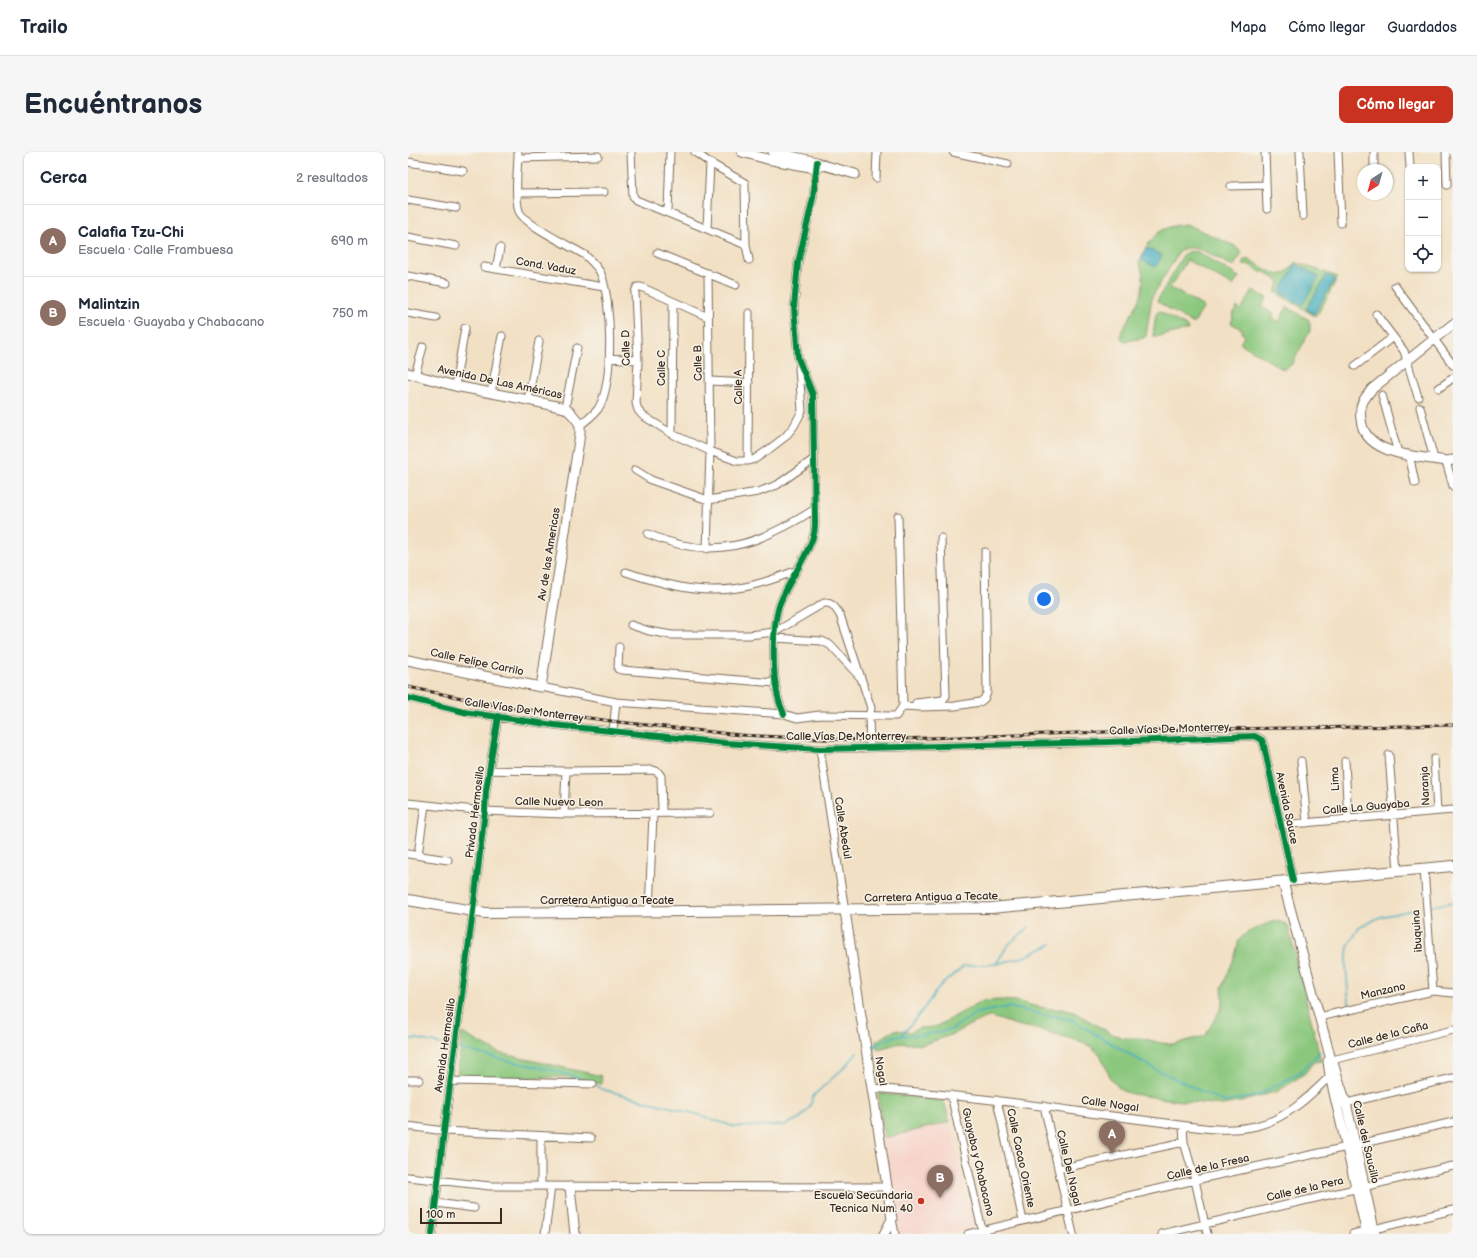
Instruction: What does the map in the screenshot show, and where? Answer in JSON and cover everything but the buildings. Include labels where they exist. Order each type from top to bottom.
[{"type":"main road","name":"Carretera Antigua a Tecate","points":[[408,900],[485,913],[1014,907],[1453,866]]},
{"type":"street","points":[[631,152],[633,196],[636,200],[746,245]]},
{"type":"street","points":[[668,212],[670,152]]},
{"type":"street","points":[[695,152],[710,163],[745,183],[746,245],[748,260]]},
{"type":"street","points":[[742,152],[767,159],[819,165]]},
{"type":"street","points":[[773,152],[855,174]]},
{"type":"street","points":[[876,178],[877,152]]},
{"type":"street","points":[[953,152],[1008,164]]},
{"type":"street","points":[[1265,152],[1267,209]]},
{"type":"street","points":[[1300,152],[1303,216]]},
{"type":"street","points":[[1338,152],[1341,223]]},
{"type":"street","points":[[1374,152],[1374,164]]},
{"type":"street","points":[[1409,152],[1410,164]]},
{"type":"street","points":[[1446,152],[1447,185]]},
{"type":"street","points":[[580,426],[598,409],[605,385],[609,358],[611,342],[608,310],[601,273],[586,255],[530,223],[519,212],[517,193],[518,155],[598,156]]},
{"type":"street","points":[[408,162],[463,171]]},
{"type":"street","points":[[707,229],[710,163]]},
{"type":"street","points":[[672,434],[710,451],[738,461],[748,461],[755,459],[768,450],[785,437],[794,426],[802,411],[802,394],[794,307],[798,263],[819,165]]},
{"type":"street","points":[[1231,186],[1266,185]]},
{"type":"street","points":[[517,193],[604,192]]},
{"type":"street","points":[[408,200],[456,208]]},
{"type":"street","points":[[408,237],[456,246]]},
{"type":"street","points":[[496,269],[500,248]]},
{"type":"street","points":[[658,253],[736,285]]},
{"type":"street","name":"Cond. Vaduz","points":[[484,267],[604,287]]},
{"type":"street","name":"Calle B","points":[[707,549],[710,451],[708,273]]},
{"type":"street","points":[[408,276],[447,283]]},
{"type":"street","points":[[1394,286],[1453,365]]},
{"type":"street","name":"Calle D","points":[[672,434],[642,414],[638,410],[636,403],[638,360],[635,292],[637,287],[641,287],[673,302]]},
{"type":"street","points":[[673,302],[708,317]]},
{"type":"street","name":"Calle C","points":[[672,434],[673,302]]},
{"type":"street","points":[[408,313],[436,318]]},
{"type":"street","name":"Calle A","points":[[748,461],[749,313]]},
{"type":"street","points":[[1376,314],[1404,351],[1418,397]]},
{"type":"street","points":[[1453,324],[1372,389],[1364,398],[1360,410],[1361,424],[1365,435],[1379,447],[1434,459],[1449,460],[1453,486]]},
{"type":"street","points":[[455,386],[465,328]]},
{"type":"street","points":[[490,393],[502,336]]},
{"type":"street","points":[[1355,366],[1393,337]]},
{"type":"street","points":[[528,400],[539,341]]},
{"type":"street","points":[[412,374],[423,347]]},
{"type":"street","points":[[564,408],[577,348]]},
{"type":"street","points":[[609,358],[638,360]]},
{"type":"street","points":[[784,714],[778,698],[775,683],[775,635],[777,616],[780,602],[814,536],[813,395],[798,358]]},
{"type":"street","name":"Avenida De Las Américas","points":[[412,374],[455,386],[564,408],[571,413],[580,426]]},
{"type":"street","points":[[1439,388],[1453,378]]},
{"type":"street","points":[[710,381],[749,383]]},
{"type":"street","points":[[1382,395],[1398,452]]},
{"type":"street","points":[[1420,407],[1434,459]]},
{"type":"street","name":"Av de las Americas","points":[[541,687],[580,426]]},
{"type":"street","points":[[1408,454],[1415,483]]},
{"type":"street","points":[[634,470],[651,480],[708,500],[758,492],[777,485],[814,459]]},
{"type":"street","points":[[648,534],[680,546],[707,549],[726,547],[765,536],[783,528],[815,509]]},
{"type":"street","points":[[898,516],[907,706]]},
{"type":"street","points":[[541,687],[616,702],[784,714],[797,718],[820,714],[896,716],[907,706],[914,703],[943,700],[946,696],[941,538]]},
{"type":"street","points":[[907,706],[955,706],[980,702],[984,699],[987,693],[984,552]]},
{"type":"street","points":[[626,572],[658,583],[681,588],[725,590],[763,583],[795,571]]},
{"type":"street","points":[[775,635],[824,603],[829,602],[834,605],[840,615],[871,708],[870,747]]},
{"type":"street","points":[[631,625],[649,631],[672,635],[775,635],[822,641],[830,645],[861,678]]},
{"type":"street","points":[[619,647],[618,669],[622,670],[775,683]]},
{"type":"street","name":"Calle Felipe Carrilo","points":[[408,660],[541,687]]},
{"type":"street","name":"Calle Vías De Monterrey","points":[[408,698],[464,712],[554,725],[726,743],[820,749],[1109,742],[1255,736],[1262,740]]},
{"type":"street","points":[[613,731],[616,702]]},
{"type":"street","name":"Privada Hermosillo","points":[[473,911],[489,770],[498,716]]},
{"type":"street","name":"Avenida Sauce","points":[[1262,740],[1280,825],[1288,881]]},
{"type":"street","name":"Calle Abedul","points":[[820,749],[845,910]]},
{"type":"street","points":[[1388,755],[1398,871]]},
{"type":"street","name":"Naranja","points":[[1434,759],[1437,811]]},
{"type":"street","points":[[1301,761],[1307,823]]},
{"type":"street","name":"Lima","points":[[1345,761],[1348,820]]},
{"type":"street","points":[[489,770],[653,770],[658,772],[661,776],[662,812]]},
{"type":"street","points":[[564,814],[566,771]]},
{"type":"street","name":"Calle Nuevo Leon","points":[[408,803],[485,812],[564,814],[653,814],[662,812],[710,813]]},
{"type":"street","points":[[418,855],[425,805]]},
{"type":"street","name":"Calle La Guayaba","points":[[1280,825],[1453,810]]},
{"type":"street","points":[[649,911],[653,814]]},
{"type":"street","points":[[408,854],[448,860]]},
{"type":"street","name":"ibuquina","points":[[1424,869],[1433,991]]},
{"type":"street","name":"Calle del Saucillo","points":[[1288,881],[1319,1017],[1342,1104],[1371,1232]]},
{"type":"street","name":"Nogal","points":[[845,910],[894,1234]]},
{"type":"street","name":"Avenida Hermosillo","points":[[432,1234],[450,1081],[473,911]]},
{"type":"street","name":"Manzano","points":[[1319,1017],[1433,991],[1453,993]]},
{"type":"street","name":"Calle de la Caña","points":[[1330,1059],[1453,1030]]},
{"type":"street","name":"Calle del Saucillo","points":[[1330,1059],[1330,1076],[1342,1104]]},
{"type":"street","name":"Calle Nogal","points":[[872,1088],[951,1094],[1183,1126],[1240,1129],[1258,1125],[1289,1112],[1311,1095],[1330,1076]]},
{"type":"street","points":[[1342,1104],[1453,1078]]},
{"type":"street","points":[[408,1080],[419,1080]]},
{"type":"street","points":[[450,1081],[592,1084]]},
{"type":"street","name":"Guayaba y Chabacano","points":[[951,1094],[982,1232]]},
{"type":"street","name":"Calle Cacao Oriente","points":[[996,1100],[1023,1221]]},
{"type":"street","name":"Calle Del Nogal","points":[[1044,1106],[1073,1234]]},
{"type":"street","name":"Calle de la Fresa","points":[[968,1234],[1068,1212],[1195,1180],[1453,1122]]},
{"type":"street","points":[[408,1126],[444,1131],[591,1138]]},
{"type":"street","points":[[1183,1126],[1184,1142],[1208,1234]]},
{"type":"street","points":[[541,1136],[541,1186]]},
{"type":"street","points":[[1058,1169],[1184,1142]]},
{"type":"street","name":"Calle de la Pera","points":[[1162,1234],[1453,1166]]},
{"type":"street","points":[[408,1177],[490,1186],[887,1187]]},
{"type":"street","points":[[545,1234],[551,1186]]},
{"type":"street","points":[[570,1187],[575,1234]]},
{"type":"street","points":[[436,1203],[474,1208]]},
{"type":"street","points":[[1353,1234],[1371,1232],[1453,1210]]},
{"type":"street","points":[[884,1234],[892,1219]]},
{"type":"shaded area","points":[[950,1122],[974,1228],[941,1234],[898,1234],[884,1138]]},
{"type":"green space","points":[[1186,224],[1235,246],[1242,253],[1233,267],[1198,249],[1191,248],[1179,252],[1152,297],[1146,336],[1144,338],[1125,341],[1121,338],[1121,333],[1135,308],[1142,290],[1143,281],[1139,262],[1143,253],[1156,235],[1176,225]]},
{"type":"green space","points":[[1196,251],[1239,277],[1233,286],[1187,260],[1173,284],[1172,283],[1169,287],[1204,307],[1194,323],[1192,323],[1157,301],[1183,255],[1187,252]]},
{"type":"green space","points":[[1248,259],[1279,275],[1287,272],[1295,262],[1338,277],[1319,312],[1315,316],[1275,292],[1280,282],[1263,271],[1262,273],[1248,264],[1246,266],[1242,264],[1244,260]]},
{"type":"green space","points":[[1253,290],[1267,298],[1262,307],[1274,314],[1272,318],[1279,322],[1287,307],[1309,320],[1310,331],[1292,364],[1284,370],[1240,343],[1245,335],[1241,333],[1243,330],[1231,323],[1237,307],[1241,310]]},
{"type":"green space","points":[[1159,311],[1186,326],[1188,330],[1155,337],[1153,335],[1156,314]]},
{"type":"green space","points":[[1275,920],[1288,925],[1321,1061],[1314,1062],[1304,1074],[1278,1091],[1244,1101],[1223,1105],[1132,1094],[1122,1091],[1112,1081],[1100,1054],[1086,1043],[1037,1029],[1016,1025],[992,1017],[988,1017],[956,1033],[921,1045],[900,1043],[878,1049],[876,1041],[895,1030],[911,1032],[919,1028],[935,1027],[983,1001],[1000,1000],[1016,1001],[1034,1006],[1074,1012],[1110,1033],[1123,1038],[1141,1038],[1161,1043],[1174,1044],[1205,1036],[1221,1008],[1223,1001],[1222,988],[1235,956],[1239,940],[1246,933]]},
{"type":"green space","points":[[462,1033],[499,1053],[601,1076],[602,1084],[564,1077],[457,1078]]},
{"type":"green space","points":[[878,1093],[944,1101],[950,1122],[884,1138]]},
{"type":"water","points":[[1146,248],[1162,255],[1156,267],[1141,260]]},
{"type":"water","points":[[1296,264],[1319,277],[1302,305],[1280,292]]},
{"type":"water","points":[[1327,275],[1335,279],[1314,314],[1306,309]]},
{"type":"waterway","points":[[1428,907],[1453,902]]},
{"type":"waterway","points":[[1349,1004],[1346,966],[1348,946],[1359,928],[1380,917],[1417,909]]},
{"type":"waterway","points":[[996,964],[1008,945],[1029,927]]},
{"type":"waterway","points":[[901,1036],[940,986],[964,966],[996,964],[1024,957],[1052,944]]},
{"type":"waterway","points":[[870,1047],[895,1036],[922,1035],[951,1030],[976,1013],[1009,1007],[1043,1015],[1070,1019],[1155,1069],[1224,1102],[1257,1096],[1299,1073],[1320,1052]]},
{"type":"waterway","points":[[408,1039],[418,1039],[453,1047]]},
{"type":"waterway","points":[[871,1051],[877,1045]]},
{"type":"waterway","points":[[457,1048],[552,1070],[589,1081]]},
{"type":"waterway","points":[[595,1085],[601,1089],[696,1114],[735,1127],[785,1125],[800,1118],[809,1108],[814,1095],[848,1064],[857,1053]]},
{"type":"railway","points":[[408,687],[506,707],[619,722],[740,735],[821,739],[870,740],[1191,729],[1453,725]]},
{"type":"cycle path","points":[[784,714],[778,699],[776,687],[774,663],[775,623],[780,603],[810,545],[815,528],[813,395],[798,358],[794,307],[798,263],[813,198],[817,162]]},
{"type":"cycle path","points":[[408,698],[464,712],[554,725],[725,743],[820,749],[1109,742],[1255,736],[1262,740],[1264,746],[1293,881]]},
{"type":"cycle path","points":[[432,1234],[473,911],[486,791],[498,716]]},
{"type":"place","name":"Calafia Tzu-Chi","points":[[1112,1154]]},
{"type":"place","name":"Malintzin","points":[[940,1198]]},
{"type":"place","name":"Escuela Secundaria Tecnica Num. 40","points":[[921,1201]]}]
